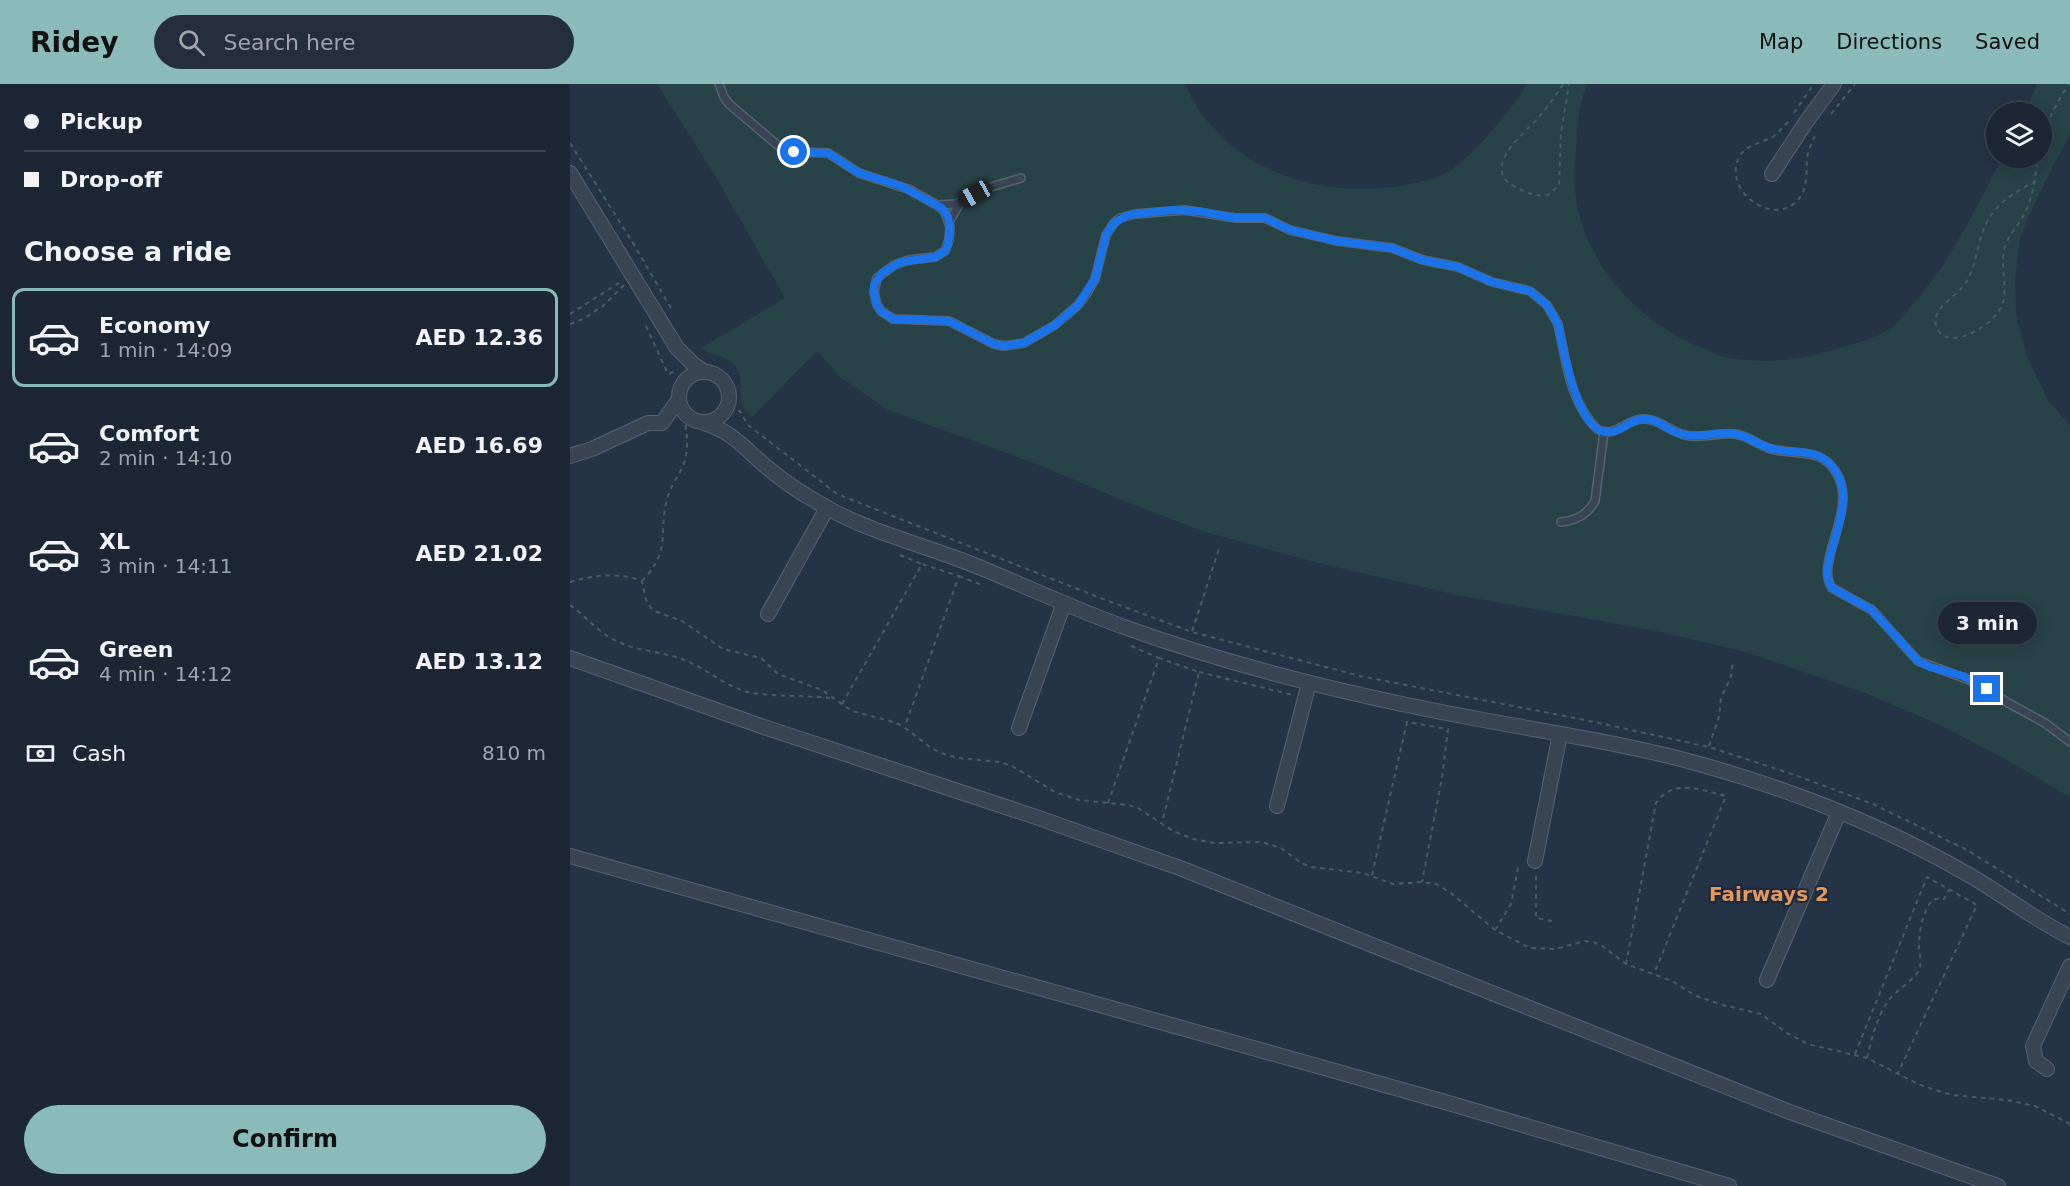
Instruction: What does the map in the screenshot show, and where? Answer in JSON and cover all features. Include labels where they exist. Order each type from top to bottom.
[{"type":"street","points":[[1772,174],[1834,84]]},
{"type":"street","points":[[570,173],[677,348],[705,372]]},
{"type":"street","points":[[677,348],[681,369],[680,393],[684,413],[695,422],[719,428],[739,440],[778,477],[827,508],[869,528],[968,562],[1124,627],[1246,667],[1465,717],[1627,747],[1703,765],[1795,795],[1870,824],[1972,876],[2070,938]]},
{"type":"street","points":[[570,456],[592,449],[648,423],[662,423],[691,376],[705,372],[712,373],[724,382],[729,396],[732,426],[739,440]]},
{"type":"street","points":[[648,423],[663,427],[711,422],[729,407]]},
{"type":"street","points":[[768,615],[827,508]]},
{"type":"street","points":[[1019,728],[1064,603]]},
{"type":"street","points":[[570,658],[1180,868],[1786,1112],[1998,1186]]},
{"type":"street","points":[[1277,806],[1309,683]]},
{"type":"street","points":[[1533,868],[1560,734]]},
{"type":"street","points":[[1767,980],[1839,812]]},
{"type":"street","points":[[570,856],[1390,1086],[1729,1186]]},
{"type":"street","points":[[2047,1070],[2036,1061],[2032,1046],[2070,966]]},
{"type":"lane","points":[[719,84],[729,104],[781,148],[794,152],[828,153],[859,173],[901,186],[937,205],[945,212],[950,222]]},
{"type":"lane","points":[[937,205],[950,205],[991,187],[1021,178]]},
{"type":"lane","points":[[962,201],[950,222],[948,245],[941,255],[930,259],[901,262],[888,268],[877,278],[874,285],[874,299],[886,315],[900,320],[949,321],[984,339],[1004,346],[1024,343],[1055,325],[1078,305],[1087,293],[1099,266],[1109,228],[1120,218],[1172,210],[1198,211],[1235,218],[1265,218],[1290,230],[1337,241],[1392,248],[1422,260],[1458,267],[1492,282],[1520,288],[1539,297],[1547,305],[1558,324],[1569,374],[1578,401],[1594,427],[1604,432],[1615,431],[1630,422],[1644,418],[1685,435],[1703,437],[1734,434],[1773,449],[1802,452],[1823,458],[1837,474],[1843,495],[1839,525],[1826,573],[1832,588],[1872,610],[1918,661],[1976,682],[2045,723],[2070,742]]},
{"type":"lane","points":[[1561,522],[1580,517],[1591,508],[1595,501],[1604,432]]},
{"type":"path","points":[[1563,84],[1539,117],[1511,145],[1503,158],[1502,165],[1511,185],[1533,195],[1548,195],[1559,185],[1561,133],[1569,84]]},
{"type":"path","points":[[2052,113],[2068,84]]},
{"type":"path","points":[[570,143],[633,243],[676,318]]},
{"type":"path","points":[[2036,181],[2003,201],[1988,220],[1978,244],[1974,266],[1966,283],[1937,313],[1935,321],[1937,330],[1943,336],[1952,339],[1960,338],[1991,322],[1998,315],[2004,297],[2002,268],[2005,247],[2030,201],[2036,181],[2037,168]]},
{"type":"path","points":[[570,314],[622,281],[628,292]]},
{"type":"path","points":[[570,324],[583,319],[603,306],[624,285]]},
{"type":"path","points":[[644,323],[668,374],[681,369]]},
{"type":"path","points":[[729,407],[740,411],[748,425],[837,494],[1192,632],[1360,676],[1709,747],[1873,804],[1967,850],[2070,914]]},
{"type":"path","points":[[642,581],[656,565],[662,552],[668,498],[687,454],[688,441],[695,422]]},
{"type":"path","points":[[1187,648],[1220,546]]},
{"type":"path","points":[[842,704],[922,564],[959,576],[904,727]]},
{"type":"path","points":[[570,582],[605,576],[642,581]]},
{"type":"path","points":[[642,581],[646,600],[657,612],[682,621],[723,649],[761,658],[778,674],[814,686],[852,711],[886,718],[904,727],[919,740],[944,754],[1012,766],[1044,786],[1079,800],[1138,808],[1173,831],[1193,839],[1214,843],[1262,842],[1272,844],[1311,867],[1352,870],[1393,884],[1422,882],[1444,888],[1495,930],[1518,943],[1542,950],[1585,941],[1593,942],[1601,945],[1626,964],[1672,981],[1696,996],[1761,1014],[1808,1044],[1867,1058],[1918,1084],[1952,1095],[2007,1100],[2035,1106],[2070,1125]]},
{"type":"path","points":[[570,605],[611,639],[631,647],[687,661],[738,689],[767,694],[833,698]]},
{"type":"path","points":[[1108,803],[1159,658],[1199,672],[1162,823]]},
{"type":"path","points":[[1703,765],[1719,717],[1720,698],[1731,677],[1733,660]]},
{"type":"path","points":[[1372,875],[1407,722],[1448,729],[1442,778],[1422,882]]},
{"type":"path","points":[[1626,964],[1656,803],[1661,796],[1676,787],[1726,796],[1654,975]]},
{"type":"path","points":[[1495,930],[1510,904],[1518,868],[1533,868],[1536,918],[1552,921]]},
{"type":"path","points":[[1855,1054],[1927,877],[1977,905],[1898,1073]]},
{"type":"path","points":[[1867,1058],[1876,1023],[1882,1010],[1898,989],[1917,974],[1920,968],[1920,930],[1928,905],[1933,899],[1944,899],[1950,890]]},
{"type":"green space","points":[[657,84],[1185,84],[1201,113],[1222,137],[1246,156],[1274,171],[1304,182],[1336,188],[1368,189],[1422,182],[1454,168],[1489,134],[1527,84],[1588,84],[1579,116],[1574,178],[1577,206],[1585,232],[1612,280],[1652,320],[1675,335],[1725,357],[1770,361],[1823,353],[1875,337],[1895,325],[1927,287],[1951,252],[1997,168],[2052,168],[2052,102],[2029,102],[2037,84],[2070,84],[2070,133],[2033,206],[2020,238],[2015,278],[2016,315],[2027,357],[2048,400],[2070,426],[2070,797],[2007,760],[1940,725],[1865,693],[1746,652],[1656,631],[1457,595],[1318,563],[1202,531],[1037,464],[888,410],[840,377],[817,351],[752,417],[745,410],[741,400],[740,377],[736,367],[731,362],[701,348],[785,298],[717,179]]},
{"type":"district","name":"Fairways 2","points":[[1769,894]]},
{"type":"route","points":[[794,152],[828,153],[859,173],[901,186],[942,208],[950,222],[948,245],[945,251],[930,259],[909,260],[888,268],[877,278],[874,285],[874,299],[881,311],[893,319],[949,321],[994,344],[1004,346],[1024,343],[1034,338],[1055,325],[1078,305],[1095,279],[1109,228],[1120,218],[1172,210],[1198,211],[1235,218],[1265,218],[1290,230],[1337,241],[1392,248],[1422,260],[1467,270],[1497,284],[1530,291],[1539,297],[1553,314],[1558,324],[1574,392],[1582,409],[1594,427],[1600,431],[1615,431],[1630,422],[1644,418],[1658,422],[1679,434],[1703,437],[1734,434],[1779,451],[1802,452],[1823,458],[1837,474],[1843,495],[1839,525],[1826,573],[1829,584],[1836,592],[1872,610],[1918,661],[1930,667],[1963,676],[1987,689]]}]
